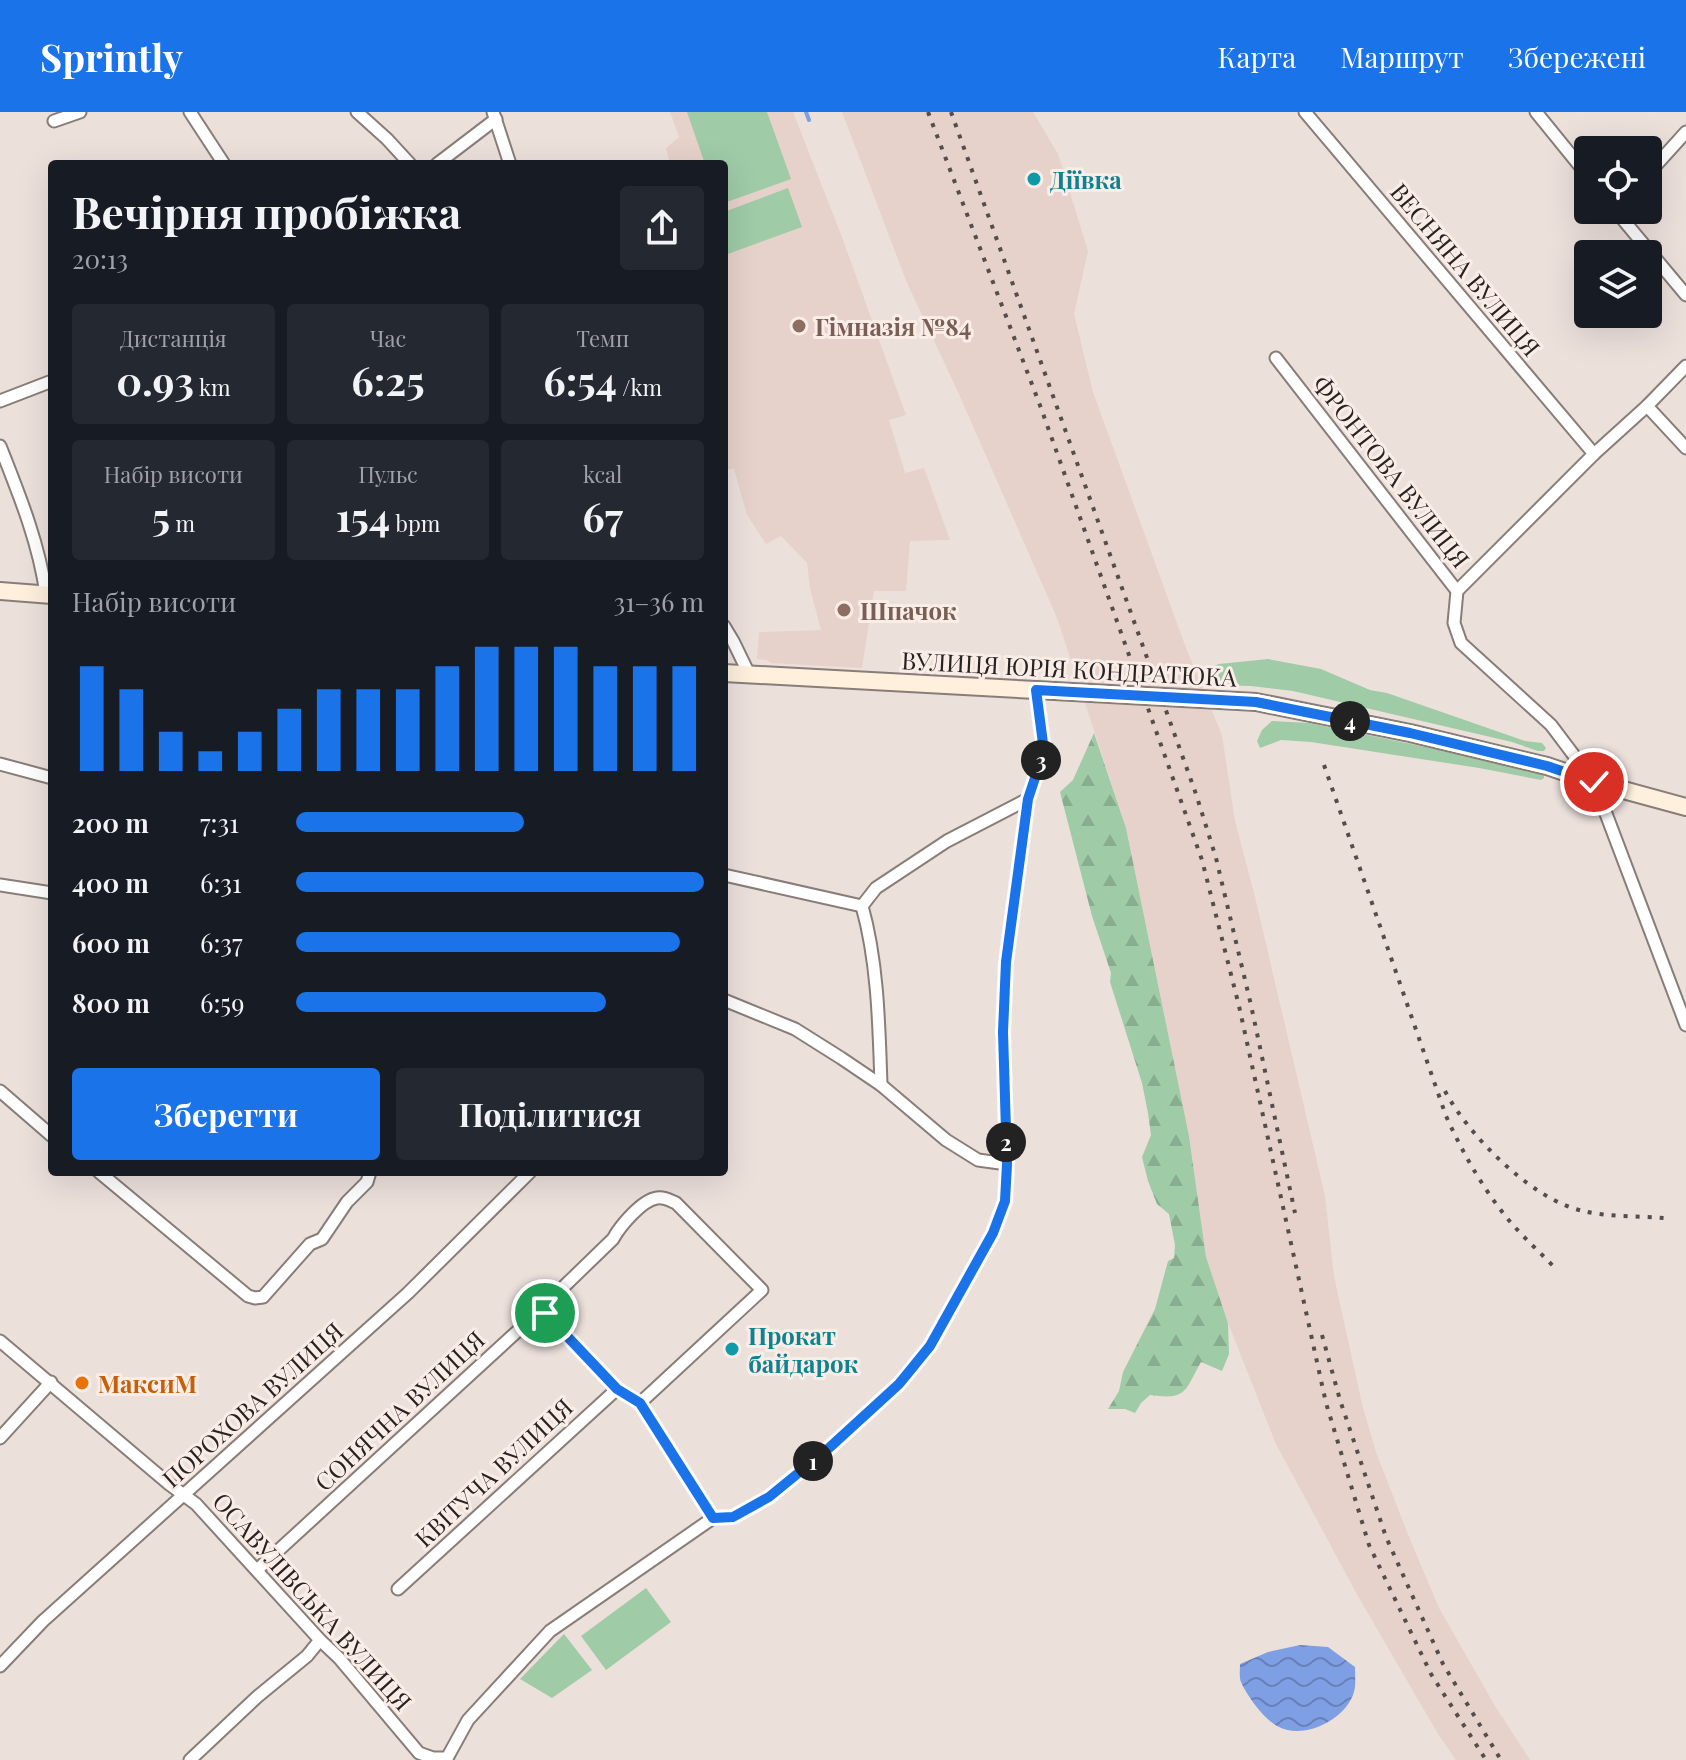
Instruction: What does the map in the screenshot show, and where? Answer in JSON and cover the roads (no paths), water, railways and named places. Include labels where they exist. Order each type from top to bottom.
[{"type":"street","points":[[54,121],[80,112]]},
{"type":"street","points":[[190,112],[221,160]]},
{"type":"street","points":[[357,112],[406,160]]},
{"type":"street","name":"ВЕСНЯНА ВУЛИЦЯ","points":[[1305,112],[1594,454]]},
{"type":"street","points":[[1536,112],[1574,159]]},
{"type":"street","points":[[442,160],[494,116],[509,160]]},
{"type":"street","points":[[1662,159],[1686,132]]},
{"type":"street","points":[[1627,224],[1686,295]]},
{"type":"street","name":"ФРОНТОВА ВУЛИЦЯ","points":[[1276,358],[1457,591],[1454,623],[1461,643],[1551,725],[1594,782],[1686,1025]]},
{"type":"street","points":[[1457,591],[1686,366]]},
{"type":"street","points":[[0,401],[48,383]]},
{"type":"street","points":[[1647,406],[1686,448]]},
{"type":"street","points":[[0,446],[17,488],[48,591]]},
{"type":"street","points":[[0,591],[48,595]]},
{"type":"street","points":[[728,633],[749,674]]},
{"type":"street","name":"ВУЛИЦЯ ЮРІЯ КОНДРАТЮКА","points":[[728,673],[1256,702],[1410,733],[1547,766],[1686,807]]},
{"type":"street","points":[[447,1759],[468,1720],[550,1631],[713,1518],[733,1517],[769,1497],[899,1384],[930,1346],[993,1233],[1005,1201],[1007,1164],[1003,1032],[1006,962],[1028,799],[1044,751],[1036,690]]},
{"type":"street","points":[[0,764],[48,777]]},
{"type":"street","points":[[862,906],[876,888],[947,841],[1028,799]]},
{"type":"street","points":[[728,876],[862,906]]},
{"type":"street","points":[[0,885],[48,892]]},
{"type":"street","points":[[862,906],[874,977],[881,1085]]},
{"type":"street","points":[[728,1002],[795,1029],[881,1085],[946,1140],[978,1160],[1007,1164]]},
{"type":"street","points":[[0,1091],[48,1133]]},
{"type":"street","points":[[104,1176],[248,1296],[255,1298],[263,1297],[310,1244],[322,1239],[369,1176]]},
{"type":"street","name":"ПОРОХОВА ВУЛИЦЯ","points":[[0,1666],[43,1621],[408,1293],[526,1176]]},
{"type":"street","name":"СОНЯЧНА ВУЛИЦЯ","points":[[257,1570],[534,1316],[545,1313],[550,1300],[613,1239],[620,1226],[649,1200],[661,1197],[676,1203],[762,1290],[640,1403]]},
{"type":"street","points":[[545,1313],[617,1389],[640,1403],[713,1518]]},
{"type":"street","name":"ОСАВУЛІВСЬКА ВУЛИЦЯ","points":[[0,1341],[196,1504],[339,1658],[419,1753],[447,1759]]},
{"type":"street","points":[[0,1438],[51,1382]]},
{"type":"street","name":"КВІТУЧА ВУЛИЦЯ","points":[[398,1589],[617,1389]]},
{"type":"street","points":[[190,1760],[257,1697],[307,1656],[320,1640]]},
{"type":"water","points":[[1300,1645],[1328,1647],[1355,1667],[1355,1679],[1354,1692],[1342,1711],[1322,1725],[1299,1731],[1277,1726],[1256,1707],[1241,1682],[1240,1664],[1268,1652]]},
{"type":"waterway","points":[[806,112],[809,120]]},
{"type":"railway","points":[[928,112],[1041,408],[1202,860],[1239,1006],[1326,1403],[1369,1545],[1431,1674],[1486,1760]]},
{"type":"railway","points":[[951,112],[1196,794],[1216,858],[1295,1213]]},
{"type":"railway","points":[[1324,765],[1446,1116],[1470,1164],[1492,1198],[1513,1225],[1556,1269]]},
{"type":"railway","points":[[1445,1091],[1486,1146],[1543,1194],[1563,1205],[1593,1213],[1664,1218]]},
{"type":"railway","points":[[1322,1335],[1340,1400],[1386,1537],[1443,1664],[1501,1760]]},
{"type":"place","name":"Діївка","points":[[1034,179]]},
{"type":"place","name":"Гімназія №84","points":[[799,326]]},
{"type":"place","name":"Шпачок","points":[[844,610]]},
{"type":"place","name":"Прокат байдарок","points":[[732,1349]]},
{"type":"place","name":"МаксиМ","points":[[82,1383]]}]
